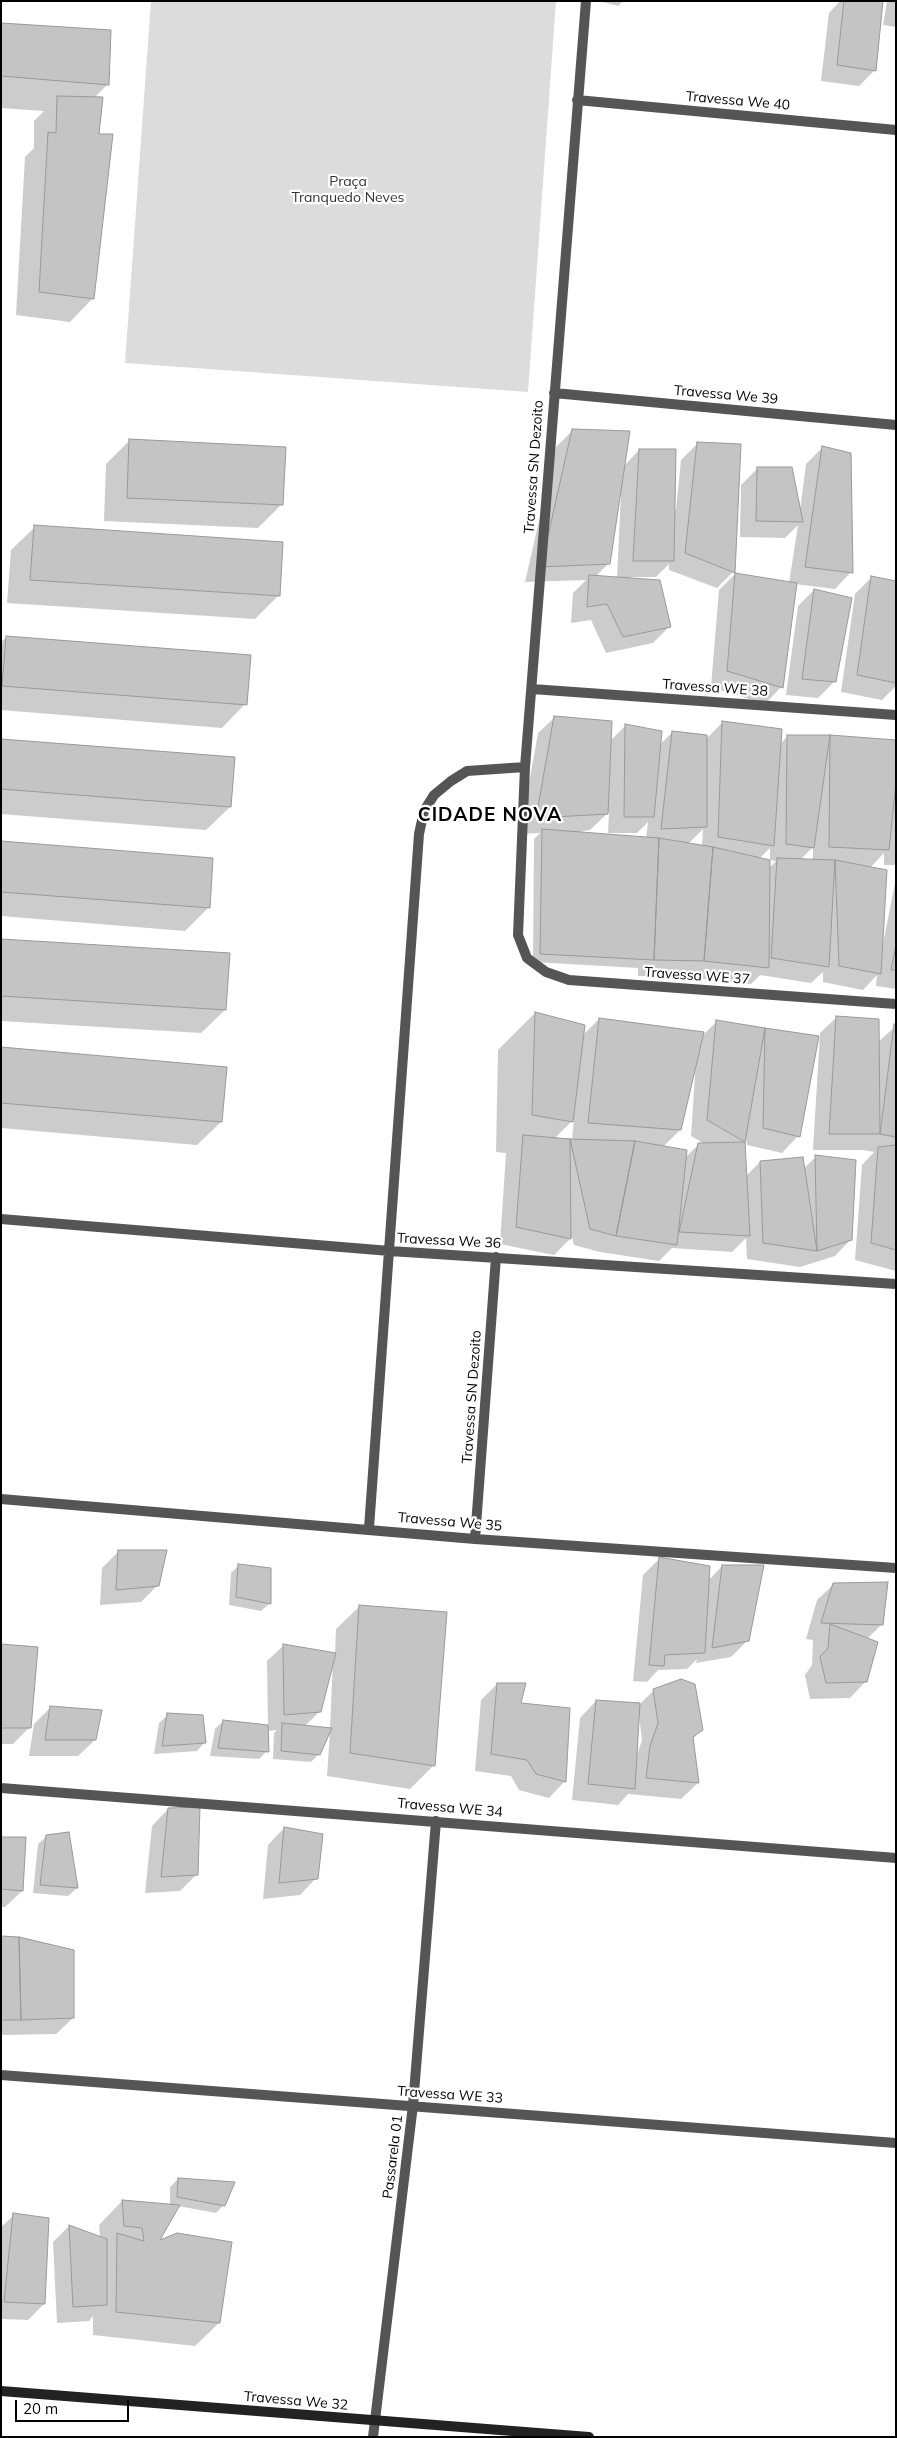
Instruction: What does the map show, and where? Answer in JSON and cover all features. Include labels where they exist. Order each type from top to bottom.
[{"type":"street","name":"Travessa SN Dezoito","points":[[518,935],[525,767],[586,1]]},
{"type":"street","name":"Travessa We 40","points":[[577,100],[896,130]]},
{"type":"street","name":"Travessa We 39","points":[[554,393],[896,424]]},
{"type":"street","name":"Travessa WE 38","points":[[532,689],[896,715]]},
{"type":"street","points":[[369,1528],[419,834],[424,811],[434,794],[451,781],[468,771],[525,767]]},
{"type":"street","name":"Travessa WE 37","points":[[518,935],[527,958],[546,972],[569,980],[896,1004]]},
{"type":"street","name":"Travessa We 36","points":[[1,1219],[390,1251],[896,1284]]},
{"type":"street","name":"Travessa SN Dezoito","points":[[475,1539],[496,1257]]},
{"type":"street","name":"Travessa We 35","points":[[1,1499],[369,1528],[475,1539],[896,1568]]},
{"type":"street","name":"Travessa WE 34","points":[[1,1788],[896,1858]]},
{"type":"street","name":"Passarela 01","points":[[373,2437],[413,2106],[436,1821]]},
{"type":"street","name":"Travessa WE 33","points":[[1,2075],[896,2143]]},
{"type":"street","name":"Travessa We 32","points":[[1,2392],[589,2437]]},
{"type":"green space","name":"Praça Tranquedo Neves","points":[[151,1],[556,1],[528,392],[125,363]]},
{"type":"building","points":[[844,1],[883,1],[876,71],[837,65]]},
{"type":"building","points":[[1,23],[111,30],[109,85],[1,76]]},
{"type":"building","points":[[57,96],[103,97],[99,134],[113,134],[94,299],[39,292],[48,132],[56,133]]},
{"type":"building","points":[[572,429],[630,431],[610,564],[541,567]]},
{"type":"building","points":[[129,439],[286,447],[283,505],[127,498]]},
{"type":"building","points":[[697,442],[741,444],[735,573],[685,553]]},
{"type":"building","points":[[822,446],[851,453],[853,573],[805,567]]},
{"type":"building","points":[[639,449],[676,449],[674,561],[633,561]]},
{"type":"building","points":[[757,467],[792,467],[803,522],[756,521]]},
{"type":"building","points":[[34,525],[283,542],[280,596],[30,580]]},
{"type":"building","points":[[735,573],[797,583],[783,688],[727,671]]},
{"type":"building","points":[[589,575],[660,580],[671,627],[623,637],[607,604],[587,607]]},
{"type":"building","points":[[871,576],[896,581],[896,683],[857,675]]},
{"type":"building","points":[[814,589],[852,598],[836,682],[802,679]]},
{"type":"building","points":[[6,636],[251,655],[247,705],[2,686]]},
{"type":"building","points":[[554,716],[612,721],[608,814],[536,818]]},
{"type":"building","points":[[722,721],[782,729],[774,846],[718,837]]},
{"type":"building","points":[[625,724],[662,731],[654,817],[624,817]]},
{"type":"building","points":[[672,731],[707,735],[707,827],[661,829]]},
{"type":"building","points":[[787,735],[830,735],[814,848],[786,844]]},
{"type":"building","points":[[830,735],[896,740],[896,783],[889,850],[829,847]]},
{"type":"building","points":[[1,739],[235,757],[231,807],[1,789]]},
{"type":"building","points":[[542,829],[659,838],[654,960],[540,954]]},
{"type":"building","points":[[659,838],[713,847],[704,961],[654,960]]},
{"type":"building","points":[[1,841],[213,858],[210,908],[1,892]]},
{"type":"building","points":[[713,847],[770,860],[769,968],[704,961]]},
{"type":"building","points":[[777,858],[835,860],[829,967],[771,958]]},
{"type":"building","points":[[835,860],[887,870],[881,974],[839,966]]},
{"type":"building","points":[[1,939],[230,953],[226,1010],[1,996]]},
{"type":"building","points":[[896,945],[896,970],[891,970]]},
{"type":"building","points":[[535,1012],[585,1025],[573,1122],[532,1115]]},
{"type":"building","points":[[836,1016],[879,1019],[880,1134],[829,1134]]},
{"type":"building","points":[[599,1018],[704,1032],[681,1130],[588,1123]]},
{"type":"building","points":[[716,1020],[765,1028],[745,1142],[707,1120]]},
{"type":"building","points":[[894,1024],[896,1025],[896,1137],[880,1134]]},
{"type":"building","points":[[765,1028],[819,1036],[800,1137],[763,1128]]},
{"type":"building","points":[[1,1047],[227,1067],[222,1122],[1,1103]]},
{"type":"building","points":[[523,1135],[570,1139],[571,1239],[516,1227]]},
{"type":"building","points":[[570,1139],[635,1141],[616,1236],[590,1229]]},
{"type":"building","points":[[635,1141],[687,1150],[677,1245],[616,1236]]},
{"type":"building","points":[[745,1142],[750,1236],[679,1232],[698,1143]]},
{"type":"building","points":[[896,1145],[896,1250],[871,1243],[878,1147]]},
{"type":"building","points":[[815,1155],[856,1160],[852,1240],[817,1251]]},
{"type":"building","points":[[803,1157],[817,1251],[763,1243],[760,1161]]},
{"type":"building","points":[[118,1550],[167,1550],[159,1586],[116,1590]]},
{"type":"building","points":[[659,1557],[710,1566],[705,1653],[665,1655],[664,1666],[649,1665]]},
{"type":"building","points":[[238,1564],[271,1568],[271,1604],[236,1597]]},
{"type":"building","points":[[722,1565],[764,1565],[749,1641],[712,1648]]},
{"type":"building","points":[[888,1582],[883,1625],[821,1623],[833,1583]]},
{"type":"building","points":[[359,1605],[447,1612],[435,1766],[350,1753]]},
{"type":"building","points":[[830,1624],[878,1642],[867,1682],[826,1683],[820,1657],[828,1648]]},
{"type":"building","points":[[1,1644],[38,1647],[31,1728],[1,1728]]},
{"type":"building","points":[[283,1644],[336,1653],[321,1712],[284,1715]]},
{"type":"building","points":[[681,1679],[695,1684],[703,1730],[693,1737],[699,1783],[646,1778],[650,1746],[658,1723],[653,1689]]},
{"type":"building","points":[[497,1683],[526,1683],[521,1703],[570,1708],[566,1782],[536,1774],[527,1760],[491,1754]]},
{"type":"building","points":[[596,1700],[640,1703],[635,1789],[588,1784]]},
{"type":"building","points":[[50,1706],[102,1710],[96,1740],[45,1740]]},
{"type":"building","points":[[167,1713],[203,1715],[206,1743],[162,1746]]},
{"type":"building","points":[[223,1720],[268,1725],[269,1752],[218,1748]]},
{"type":"building","points":[[282,1723],[332,1728],[320,1755],[281,1751]]},
{"type":"building","points":[[200,1807],[198,1875],[161,1877],[168,1808]]},
{"type":"building","points":[[284,1827],[323,1834],[318,1879],[279,1883]]},
{"type":"building","points":[[69,1832],[78,1888],[40,1885],[46,1835]]},
{"type":"building","points":[[1,1837],[26,1837],[23,1891],[1,1889]]},
{"type":"building","points":[[1,1936],[19,1937],[21,2020],[1,2020]]},
{"type":"building","points":[[19,1937],[74,1950],[74,2018],[21,2020]]},
{"type":"building","points":[[178,2178],[235,2182],[225,2206],[177,2197]]},
{"type":"building","points":[[122,2200],[180,2205],[160,2240],[177,2233],[232,2242],[220,2323],[116,2312],[117,2233],[144,2241],[142,2228],[124,2226]]},
{"type":"building","points":[[13,2213],[49,2218],[45,2304],[4,2302]]},
{"type":"building","points":[[69,2225],[107,2239],[107,2305],[73,2307]]},
{"type":"district","name":"CIDADE NOVA","points":[[490,815]]}]
